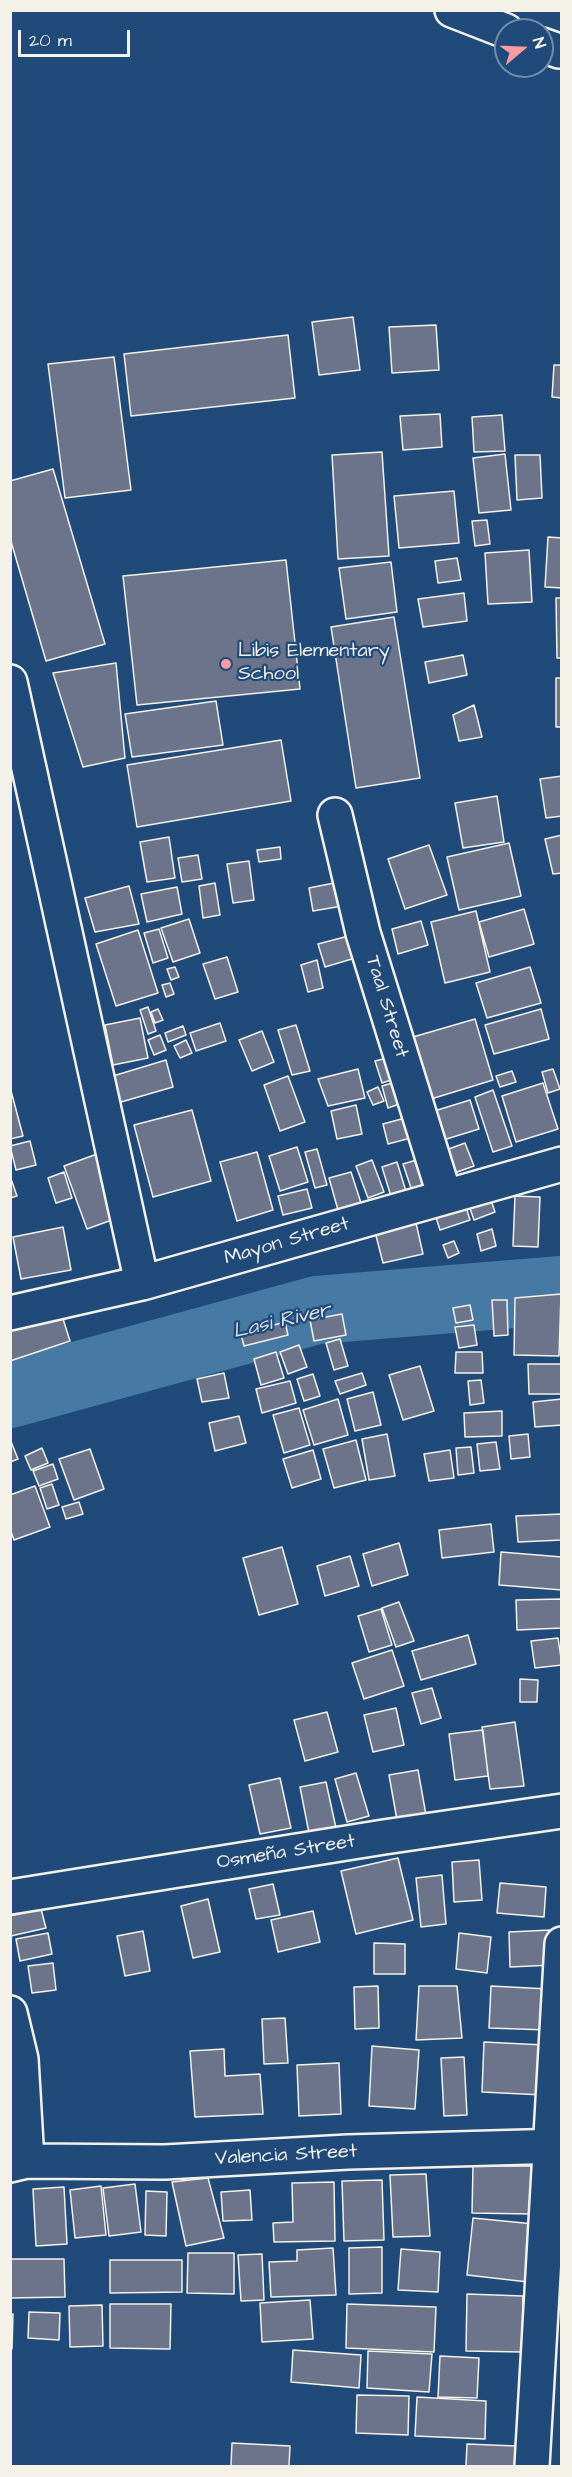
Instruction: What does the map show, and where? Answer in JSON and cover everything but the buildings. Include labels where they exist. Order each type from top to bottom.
[{"type":"street","points":[[452,10],[494,26]]},
{"type":"street","points":[[11,682],[142,1283]]},
{"type":"street","name":"Taal Street","points":[[335,815],[363,933],[445,1197]]},
{"type":"street","name":"Mayon Street","points":[[10,1313],[142,1283],[561,1164]]},
{"type":"street","name":"Osmeña Street","points":[[10,1897],[561,1811]]},
{"type":"street","points":[[532,2466],[556,2146],[561,1944]]},
{"type":"street","points":[[10,2013],[21,2059],[19,2163]]},
{"type":"street","name":"Valencia Street","points":[[19,2163],[165,2162],[348,2152],[556,2146]]},
{"type":"waterway","name":"Lasi River","points":[[10,1394],[317,1310],[562,1290]]},
{"type":"place","name":"Libis Elementary School","points":[[226,664]]}]
